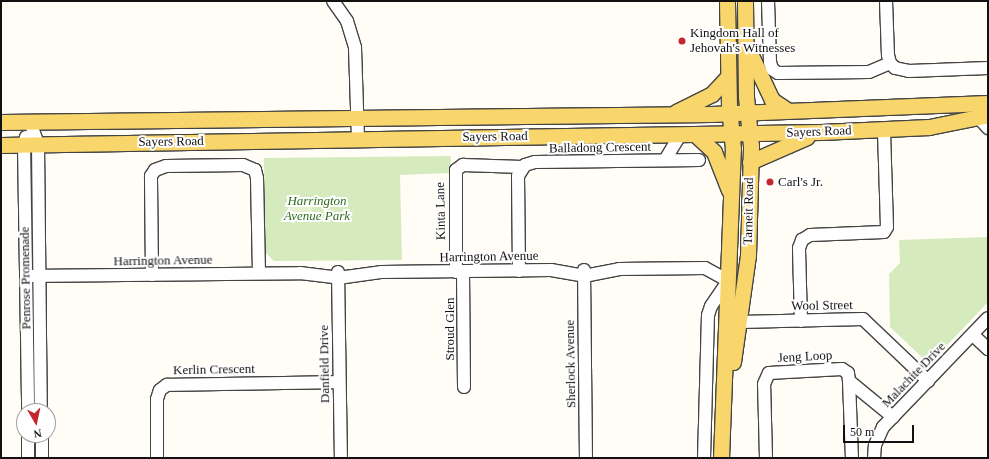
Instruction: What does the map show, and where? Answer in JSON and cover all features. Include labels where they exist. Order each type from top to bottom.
[{"type":"main road","name":"Tarneit Road","points":[[722,458],[724,438],[733,134],[728,77],[727,1]]},
{"type":"main road","name":"Tarneit Road","points":[[724,420],[740,322],[748,255],[750,134],[747,111],[744,40],[746,1]]},
{"type":"main road","points":[[744,40],[769,95],[787,110]]},
{"type":"main road","points":[[671,114],[712,94],[728,77]]},
{"type":"main road","name":"Sayers Road","points":[[1,122],[730,113],[747,111],[988,103]]},
{"type":"main road","name":"Sayers Road","points":[[1,145],[358,139],[680,136],[929,128],[985,120]]},
{"type":"main road","points":[[750,162],[786,144],[821,132]]},
{"type":"main road","points":[[696,135],[714,152],[731,194]]},
{"type":"main road","name":"Tarneit Road","points":[[724,438],[726,458]]},
{"type":"street","points":[[334,1],[347,21],[354,41],[358,139]]},
{"type":"street","points":[[768,1],[770,62],[774,71],[786,74],[869,72],[890,63]]},
{"type":"street","points":[[886,1],[890,63],[895,68],[909,70],[988,68]]},
{"type":"street","points":[[30,122],[31,144]]},
{"type":"street","points":[[801,321],[799,248],[802,240],[810,235],[884,232],[887,228],[884,130]]},
{"type":"street","name":"Balladong Crescent","points":[[664,160],[680,136]]},
{"type":"street","name":"Penrose Promenade","points":[[31,144],[40,276],[41,403]]},
{"type":"street","name":"Penrose Promenade","points":[[28,403],[26,276],[31,144]]},
{"type":"street","name":"Balladong Crescent","points":[[522,167],[535,162],[699,160]]},
{"type":"street","points":[[152,275],[151,176],[155,170],[166,166],[243,165],[254,170],[257,178],[259,273]]},
{"type":"street","name":"Kinta Lane","points":[[459,272],[456,170],[463,165],[522,167]]},
{"type":"street","points":[[520,271],[518,176],[522,167]]},
{"type":"street","points":[[704,458],[708,315],[711,306],[728,281],[705,268],[730,253]]},
{"type":"street","name":"Harrington Avenue","points":[[26,276],[259,273],[338,275],[381,272],[551,270],[584,273],[619,269],[705,268]]},
{"type":"street","name":"Stroud Glen","points":[[459,272],[464,387]]},
{"type":"street","name":"Sherlock Avenue","points":[[584,273],[586,458]]},
{"type":"street","name":"Danfield Drive","points":[[338,275],[340,457]]},
{"type":"street","name":"Malachite Drive","points":[[874,458],[878,435],[893,417],[988,318]]},
{"type":"street","name":"Wool Street","points":[[740,322],[863,319],[928,381]]},
{"type":"street","points":[[973,335],[988,349]]},
{"type":"street","name":"Jeng Loop","points":[[766,458],[764,384],[769,373],[842,369],[848,373],[849,381],[893,417]]},
{"type":"street","points":[[849,381],[852,458]]},
{"type":"street","name":"Kerlin Crescent","points":[[157,458],[157,399],[160,390],[167,385],[339,382]]},
{"type":"street","points":[[28,443],[28,458]]},
{"type":"street","points":[[42,443],[42,458]]},
{"type":"green space","name":"Harrington Avenue Park","points":[[451,156],[450,173],[400,175],[402,260],[274,261],[265,252],[264,158]]},
{"type":"green space","points":[[27,162],[34,162],[34,261],[29,260]]},
{"type":"green space","points":[[291,197],[312,197],[312,218],[291,218]]},
{"type":"green space","points":[[988,237],[988,302],[932,361],[926,361],[890,327],[889,274],[900,263],[899,240]]},
{"type":"place","name":"Kingdom Hall of Jehovah's Witnesses","points":[[682,41]]},
{"type":"place","name":"Carl's Jr.","points":[[770,182]]}]
